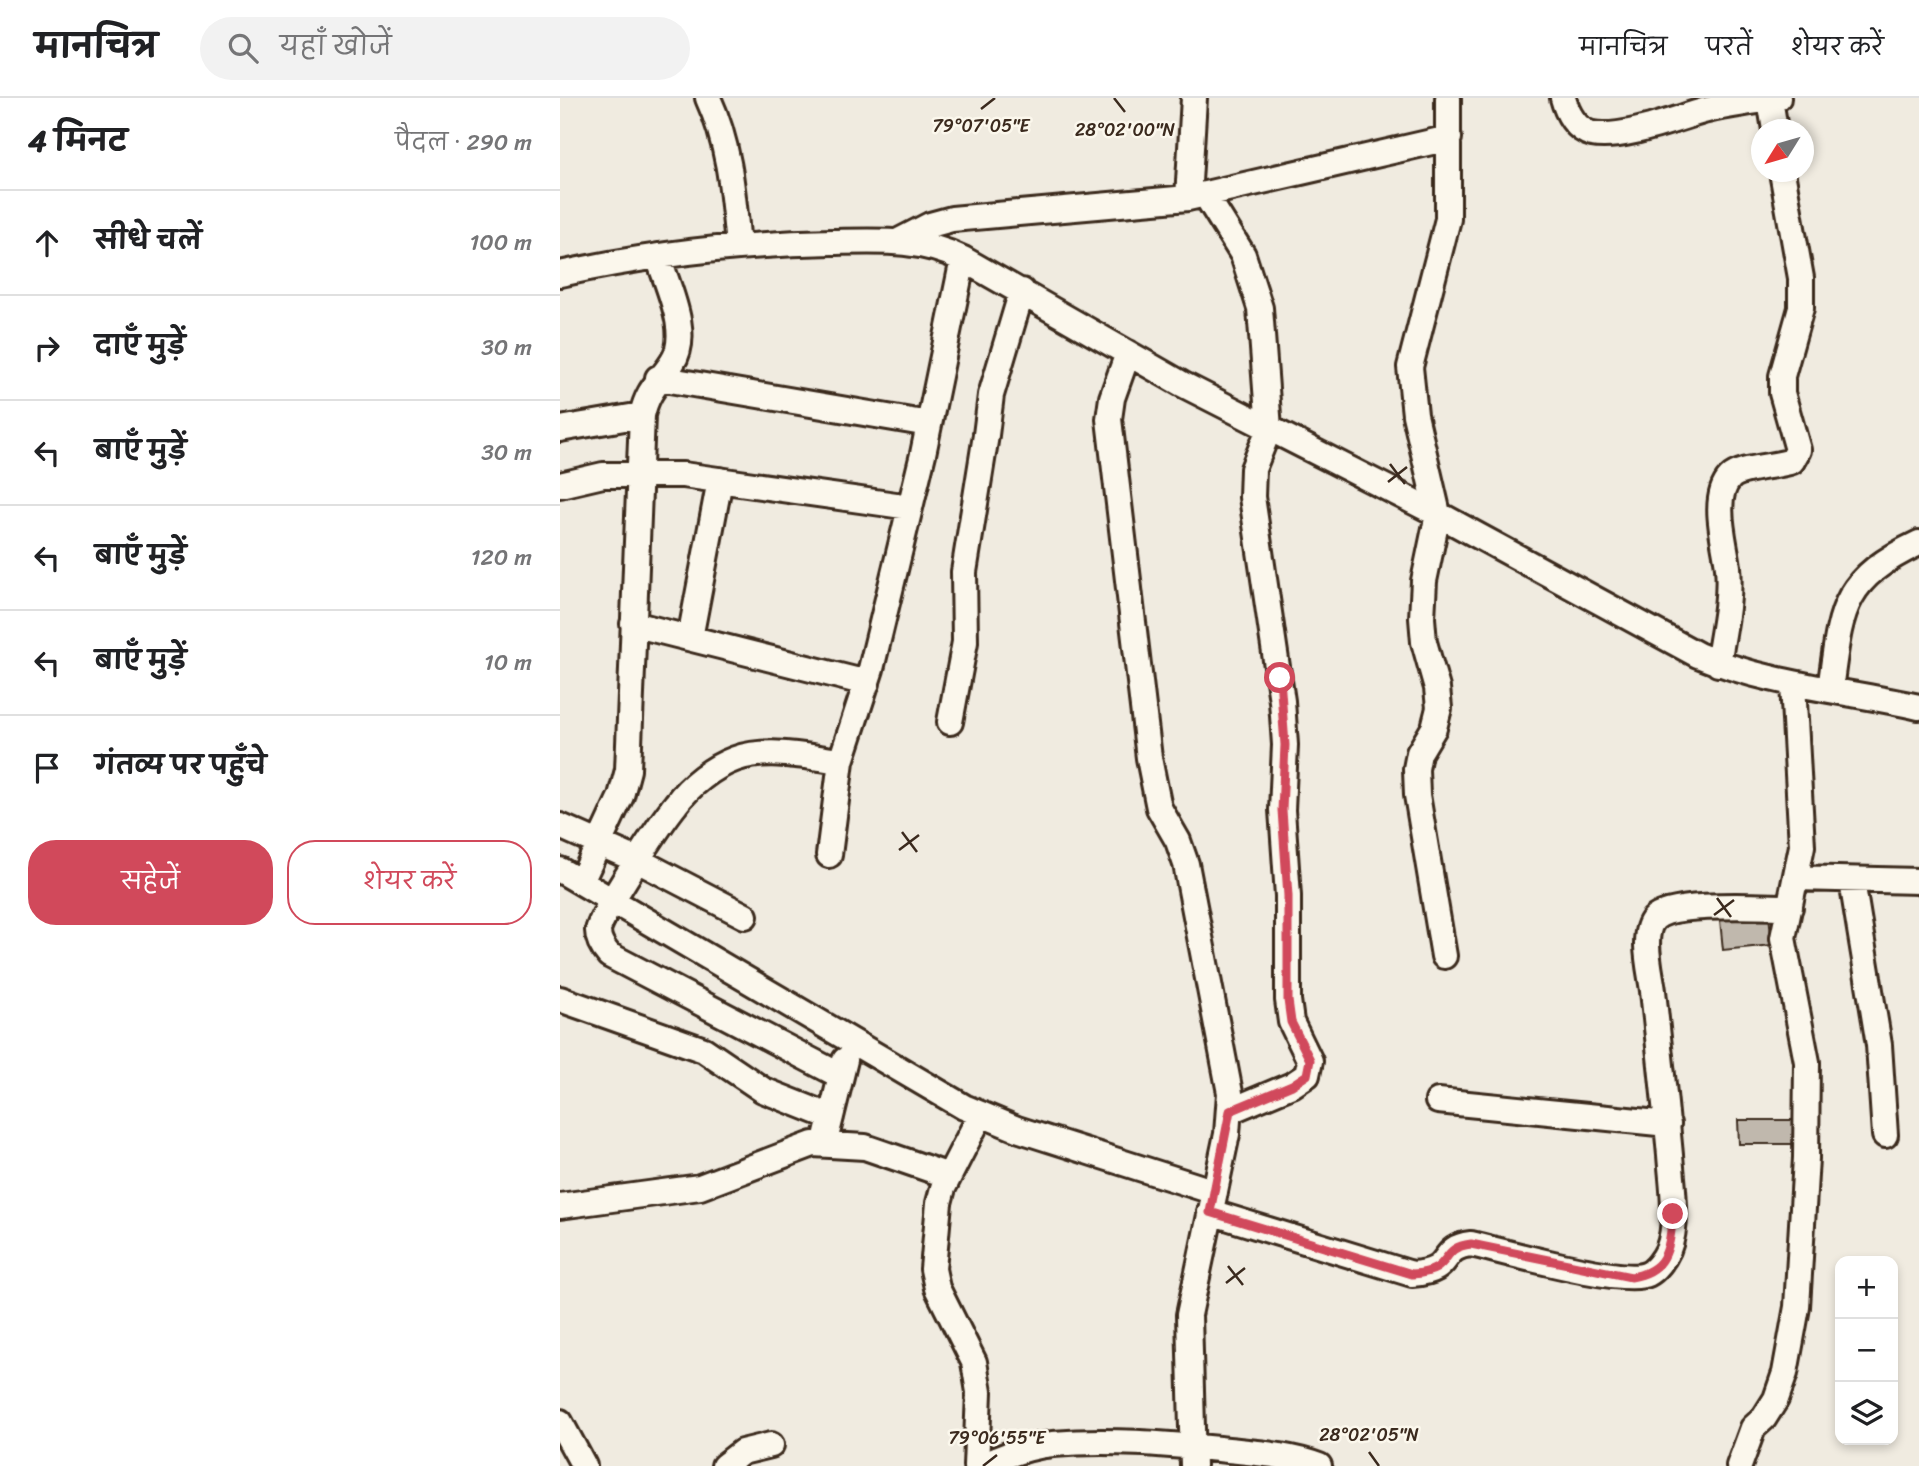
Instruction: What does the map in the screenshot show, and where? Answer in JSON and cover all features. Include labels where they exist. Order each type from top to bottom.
[{"type":"street","points":[[708,98],[720,125],[729,159],[738,246]]},
{"type":"street","points":[[1194,98],[1196,196],[1243,255],[1253,279],[1264,335],[1269,429],[1254,469],[1252,498],[1283,712],[1282,810],[1288,896],[1288,1000],[1291,1022],[1310,1060],[1307,1075],[1292,1085],[1230,1111]]},
{"type":"street","points":[[1444,956],[1417,795],[1416,769],[1424,742],[1434,728],[1439,708],[1437,688],[1424,642],[1422,618],[1424,581],[1438,514],[1415,415],[1410,366],[1448,219],[1448,98]]},
{"type":"street","points":[[1563,98],[1567,111],[1578,127],[1593,134],[1647,128],[1692,106],[1774,99],[1775,119]]},
{"type":"street","points":[[899,241],[930,225],[952,219],[1196,196],[1449,138]]},
{"type":"street","points":[[1718,664],[1729,596],[1722,523],[1725,486],[1732,475],[1744,470],[1773,468],[1792,461],[1798,450],[1782,393],[1782,376],[1801,308],[1801,278],[1784,182]]},
{"type":"street","points":[[560,274],[658,256],[738,246],[899,241],[929,245],[963,259],[1269,429],[1438,514],[1718,664],[1740,673],[1919,706]]},
{"type":"street","points":[[658,256],[678,321],[680,344],[673,362],[658,378],[646,397],[642,415],[628,770],[621,796],[597,844],[570,876],[850,1040],[981,1114],[1017,1129],[1412,1274],[1432,1273],[1444,1266],[1449,1253],[1458,1246],[1471,1244],[1613,1275],[1648,1274],[1661,1263],[1669,1248],[1673,1184],[1650,961],[1648,932],[1652,920],[1662,913],[1708,907],[1790,907]]},
{"type":"street","points":[[830,855],[841,761],[867,683],[910,507],[963,259]]},
{"type":"street","points":[[950,722],[965,642],[964,572],[986,435],[987,413],[1022,291]]},
{"type":"street","points":[[1128,353],[1112,398],[1109,419],[1149,758],[1159,808],[1178,841],[1186,864],[1227,1066],[1230,1111],[1189,1315],[1193,1456]]},
{"type":"street","points":[[658,378],[929,424]]},
{"type":"street","points":[[560,429],[642,415]]},
{"type":"street","points":[[560,485],[603,475],[640,474],[720,480],[910,507]]},
{"type":"street","points":[[690,638],[720,480]]},
{"type":"street","points":[[1830,690],[1838,630],[1848,602],[1863,576],[1884,560],[1919,543]]},
{"type":"street","points":[[634,624],[867,683]]},
{"type":"street","points":[[1739,1466],[1753,1429],[1764,1418],[1782,1382],[1797,1307],[1806,1158],[1807,1062],[1783,938],[1796,878],[1802,820],[1793,684]]},
{"type":"street","points":[[841,761],[761,754],[736,759],[714,771],[685,794],[612,900],[598,930],[601,946],[609,954],[841,1076]]},
{"type":"street","points":[[560,826],[639,861],[745,916]]},
{"type":"street","points":[[1796,878],[1919,881]]},
{"type":"street","points":[[1852,881],[1879,1045],[1885,1135]]},
{"type":"street","points":[[560,999],[704,1050],[763,1090],[831,1117]]},
{"type":"street","points":[[824,1144],[850,1040]]},
{"type":"street","points":[[1437,1101],[1668,1124]]},
{"type":"street","points":[[976,1466],[979,1392],[974,1362],[937,1288],[933,1269],[939,1203],[949,1176],[981,1114]]},
{"type":"street","points":[[560,1206],[700,1187],[813,1144],[865,1147],[949,1176]]},
{"type":"street","points":[[560,1422],[584,1466]]},
{"type":"street","points":[[981,1466],[1009,1454],[1051,1444],[1168,1443],[1193,1456],[1276,1455],[1319,1466]]},
{"type":"street","points":[[724,1466],[742,1452],[771,1445]]},
{"type":"building","points":[[1769,915],[1772,945],[1723,950],[1720,920]]},
{"type":"building","points":[[1738,1120],[1800,1120],[1801,1144],[1739,1144]]},
{"type":"route","points":[[1280,678],[1285,745],[1282,810],[1288,896],[1288,1000],[1291,1022],[1310,1060],[1307,1075],[1292,1085],[1230,1111],[1210,1212],[1391,1270],[1412,1274],[1432,1273],[1444,1266],[1449,1253],[1458,1246],[1471,1244],[1631,1277],[1648,1274],[1661,1263],[1669,1248],[1673,1214]]}]
